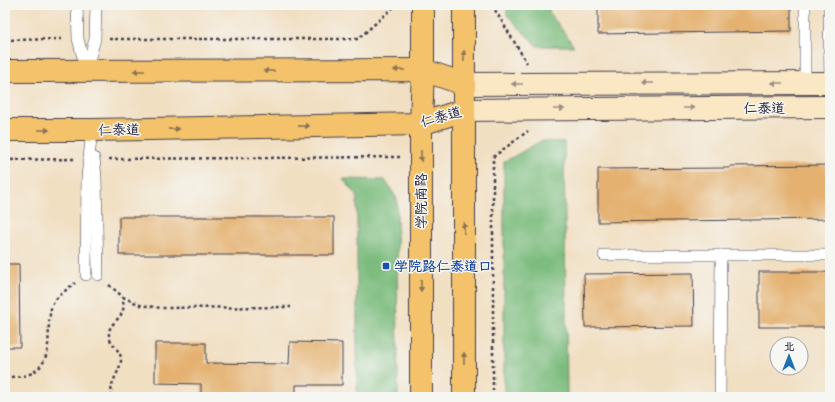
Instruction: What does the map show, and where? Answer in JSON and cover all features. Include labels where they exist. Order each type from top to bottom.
[{"type":"main road","name":"学院南路","points":[[421,397],[421,124],[423,5]]},
{"type":"main road","points":[[464,5],[464,397]]},
{"type":"main road","name":"仁泰道","points":[[5,71],[423,70],[464,84],[830,83]]},
{"type":"main road","name":"仁泰道","points":[[5,130],[92,130],[421,124],[464,110],[830,107]]},
{"type":"lane","points":[[77,5],[78,40],[86,71]]},
{"type":"lane","points":[[86,71],[95,40],[96,5]]},
{"type":"lane","points":[[805,5],[805,83]]},
{"type":"lane","points":[[829,5],[830,83]]},
{"type":"lane","points":[[86,275],[87,177],[91,159],[92,130]]},
{"type":"lane","points":[[91,159],[96,177],[98,275]]},
{"type":"lane","points":[[604,255],[830,255]]},
{"type":"lane","points":[[720,397],[721,255]]},
{"type":"path","points":[[95,40],[358,40],[396,5]]},
{"type":"path","points":[[492,5],[527,63]]},
{"type":"path","points":[[5,40],[78,40]]},
{"type":"path","points":[[493,397],[493,157],[526,131],[534,131]]},
{"type":"path","points":[[5,160],[401,157]]},
{"type":"path","points":[[5,377],[26,375],[37,370],[44,362],[48,350],[50,313],[53,302],[64,291],[86,275]]},
{"type":"path","points":[[98,275],[123,297],[140,305],[162,308],[291,307]]},
{"type":"path","points":[[112,397],[112,384],[121,359],[118,350],[110,339],[109,334],[110,328],[118,319],[123,310],[123,297]]},
{"type":"green space","points":[[507,5],[549,5],[549,12],[574,46],[537,46],[507,15]]},
{"type":"green space","points":[[541,141],[564,142],[567,397],[504,397],[504,162]]},
{"type":"green space","points":[[343,179],[385,180],[397,199],[398,397],[357,397],[357,195]]},
{"type":"building","points":[[598,5],[791,5],[791,31],[598,34]]},
{"type":"building","points":[[830,165],[830,219],[598,222],[598,169],[730,168],[730,166]]},
{"type":"building","points":[[119,217],[334,217],[334,255],[119,255]]},
{"type":"building","points":[[5,264],[19,264],[20,347],[5,347]]},
{"type":"building","points":[[759,272],[830,272],[830,327],[759,327]]},
{"type":"building","points":[[693,273],[694,326],[585,327],[584,274]]},
{"type":"building","points":[[290,342],[342,343],[342,385],[296,385],[296,397],[201,397],[201,384],[155,383],[155,343],[206,343],[206,363],[289,364]]},
{"type":"place","name":"学院路仁泰道口","points":[[386,266]]}]
